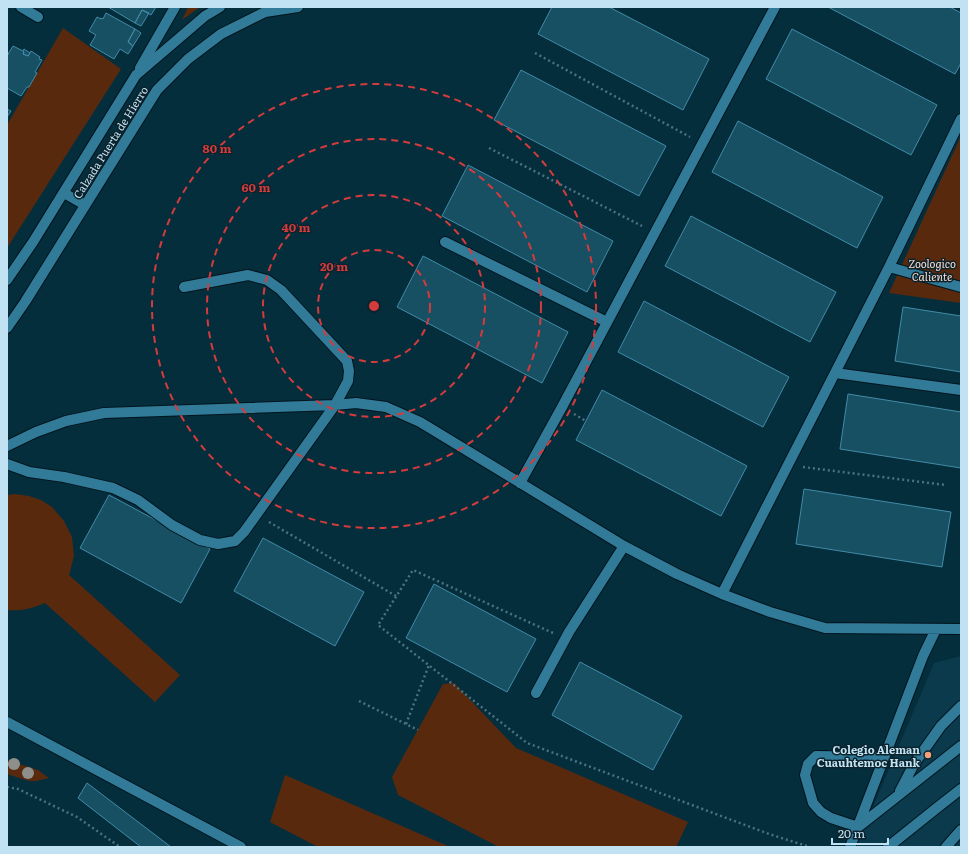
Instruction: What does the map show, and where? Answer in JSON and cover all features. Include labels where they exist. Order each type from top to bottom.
[{"type":"street","points":[[21,7],[38,17]]},
{"type":"street","points":[[136,75],[175,7]]},
{"type":"street","name":"Calzada Puerta de Hierro","points":[[7,280],[34,242],[136,75],[205,16],[220,7]]},
{"type":"street","name":"Calzada Puerta de Hierro","points":[[7,328],[25,302],[157,90],[188,59],[221,34],[263,10],[298,7]]},
{"type":"street","points":[[520,483],[775,7]]},
{"type":"street","points":[[722,594],[889,267],[961,119]]},
{"type":"street","points":[[64,193],[85,205]]},
{"type":"street","points":[[445,242],[607,322]]},
{"type":"street","points":[[889,267],[961,287]]},
{"type":"street","points":[[7,464],[30,472],[64,477],[113,488],[138,500],[172,525],[200,540],[218,544],[235,541],[244,532],[335,405],[348,381],[349,371],[347,361],[281,290],[267,280],[248,275],[184,287]]},
{"type":"street","points":[[835,373],[961,390]]},
{"type":"street","points":[[7,446],[36,432],[66,421],[104,413],[356,403],[386,407],[420,422],[624,546],[677,574],[722,594],[770,612],[825,628],[961,629]]},
{"type":"street","points":[[536,693],[570,632],[624,546]]},
{"type":"street","points":[[850,847],[923,656],[936,629]]},
{"type":"street","points":[[898,796],[914,764],[941,726],[961,706]]},
{"type":"street","points":[[7,722],[241,847]]},
{"type":"street","points":[[858,827],[961,746]]},
{"type":"street","points":[[858,827],[831,818],[821,812],[813,802],[805,774],[808,764],[816,756],[885,757]]},
{"type":"street","points":[[888,847],[961,789]]},
{"type":"street","points":[[946,847],[961,830]]},
{"type":"path","points":[[535,53],[702,143]]},
{"type":"path","points":[[489,148],[655,233]]},
{"type":"path","points":[[788,465],[945,485]]},
{"type":"path","points":[[256,515],[396,596]]},
{"type":"path","points":[[406,724],[429,665]]},
{"type":"path","points":[[359,702],[418,730]]},
{"type":"path","points":[[7,787],[18,789],[77,817],[120,847]]},
{"type":"shaded area","name":"Colegio Aleman Cuauhtemoc Hank","points":[[961,656],[961,847],[856,847],[934,663]]},
{"type":"green space","points":[[188,7],[200,7],[182,20]]},
{"type":"green space","points":[[63,28],[121,69],[7,248],[7,125]]},
{"type":"green space","name":"Zoologico Caliente","points":[[961,136],[961,303],[889,293]]},
{"type":"green space","points":[[15,494],[41,500],[52,507],[64,521],[72,537],[74,556],[69,575],[180,675],[155,702],[45,603],[26,609],[7,610],[7,495]]},
{"type":"green space","points":[[454,683],[516,748],[688,822],[676,847],[499,847],[398,795],[392,777],[443,684]]},
{"type":"green space","points":[[7,760],[38,770],[49,778],[29,781],[7,774]]},
{"type":"green space","points":[[285,775],[450,847],[318,847],[270,822]]},
{"type":"building","points":[[108,7],[156,7],[151,15],[142,10],[135,23]]},
{"type":"building","points":[[552,7],[609,7],[709,59],[683,110],[538,34]]},
{"type":"building","points":[[828,7],[950,7],[961,13],[961,63],[955,74]]},
{"type":"building","points":[[142,10],[149,13],[141,26],[135,23]]},
{"type":"building","points":[[106,13],[135,29],[128,42],[133,46],[128,54],[120,49],[114,59],[90,45],[96,35],[89,31],[97,17],[103,19]]},
{"type":"building","points":[[135,29],[141,33],[133,46],[128,42]]},
{"type":"building","points":[[792,29],[937,105],[911,155],[766,79]]},
{"type":"building","points":[[13,46],[23,51],[23,54],[28,56],[31,51],[42,60],[29,87],[27,87],[21,96],[7,88],[7,56]]},
{"type":"building","points":[[24,49],[30,53],[28,56],[23,54]]},
{"type":"building","points":[[521,70],[666,146],[639,196],[494,120]]},
{"type":"building","points":[[7,109],[11,111],[7,117]]},
{"type":"building","points":[[738,121],[883,197],[857,248],[712,172]]},
{"type":"building","points":[[468,165],[613,241],[587,292],[442,216]]},
{"type":"building","points":[[691,216],[836,292],[810,342],[665,266]]},
{"type":"building","points":[[423,256],[568,332],[542,383],[397,307]]},
{"type":"building","points":[[644,301],[789,377],[763,427],[618,352]]},
{"type":"building","points":[[903,307],[961,316],[961,372],[895,361]]},
{"type":"building","points":[[602,390],[747,466],[721,516],[576,440]]},
{"type":"building","points":[[848,394],[961,412],[961,468],[840,449]]},
{"type":"building","points":[[804,489],[951,512],[942,567],[796,544]]},
{"type":"building","points":[[109,495],[210,549],[181,603],[80,548]]},
{"type":"building","points":[[263,538],[364,592],[335,646],[234,591]]},
{"type":"building","points":[[434,584],[536,639],[507,692],[406,638]]},
{"type":"building","points":[[580,662],[682,716],[653,770],[552,715]]},
{"type":"building","points":[[87,783],[171,847],[141,847],[78,798]]},
{"type":"place","name":"Colegio Aleman Cuauhtemoc Hank","points":[[928,755]]}]
